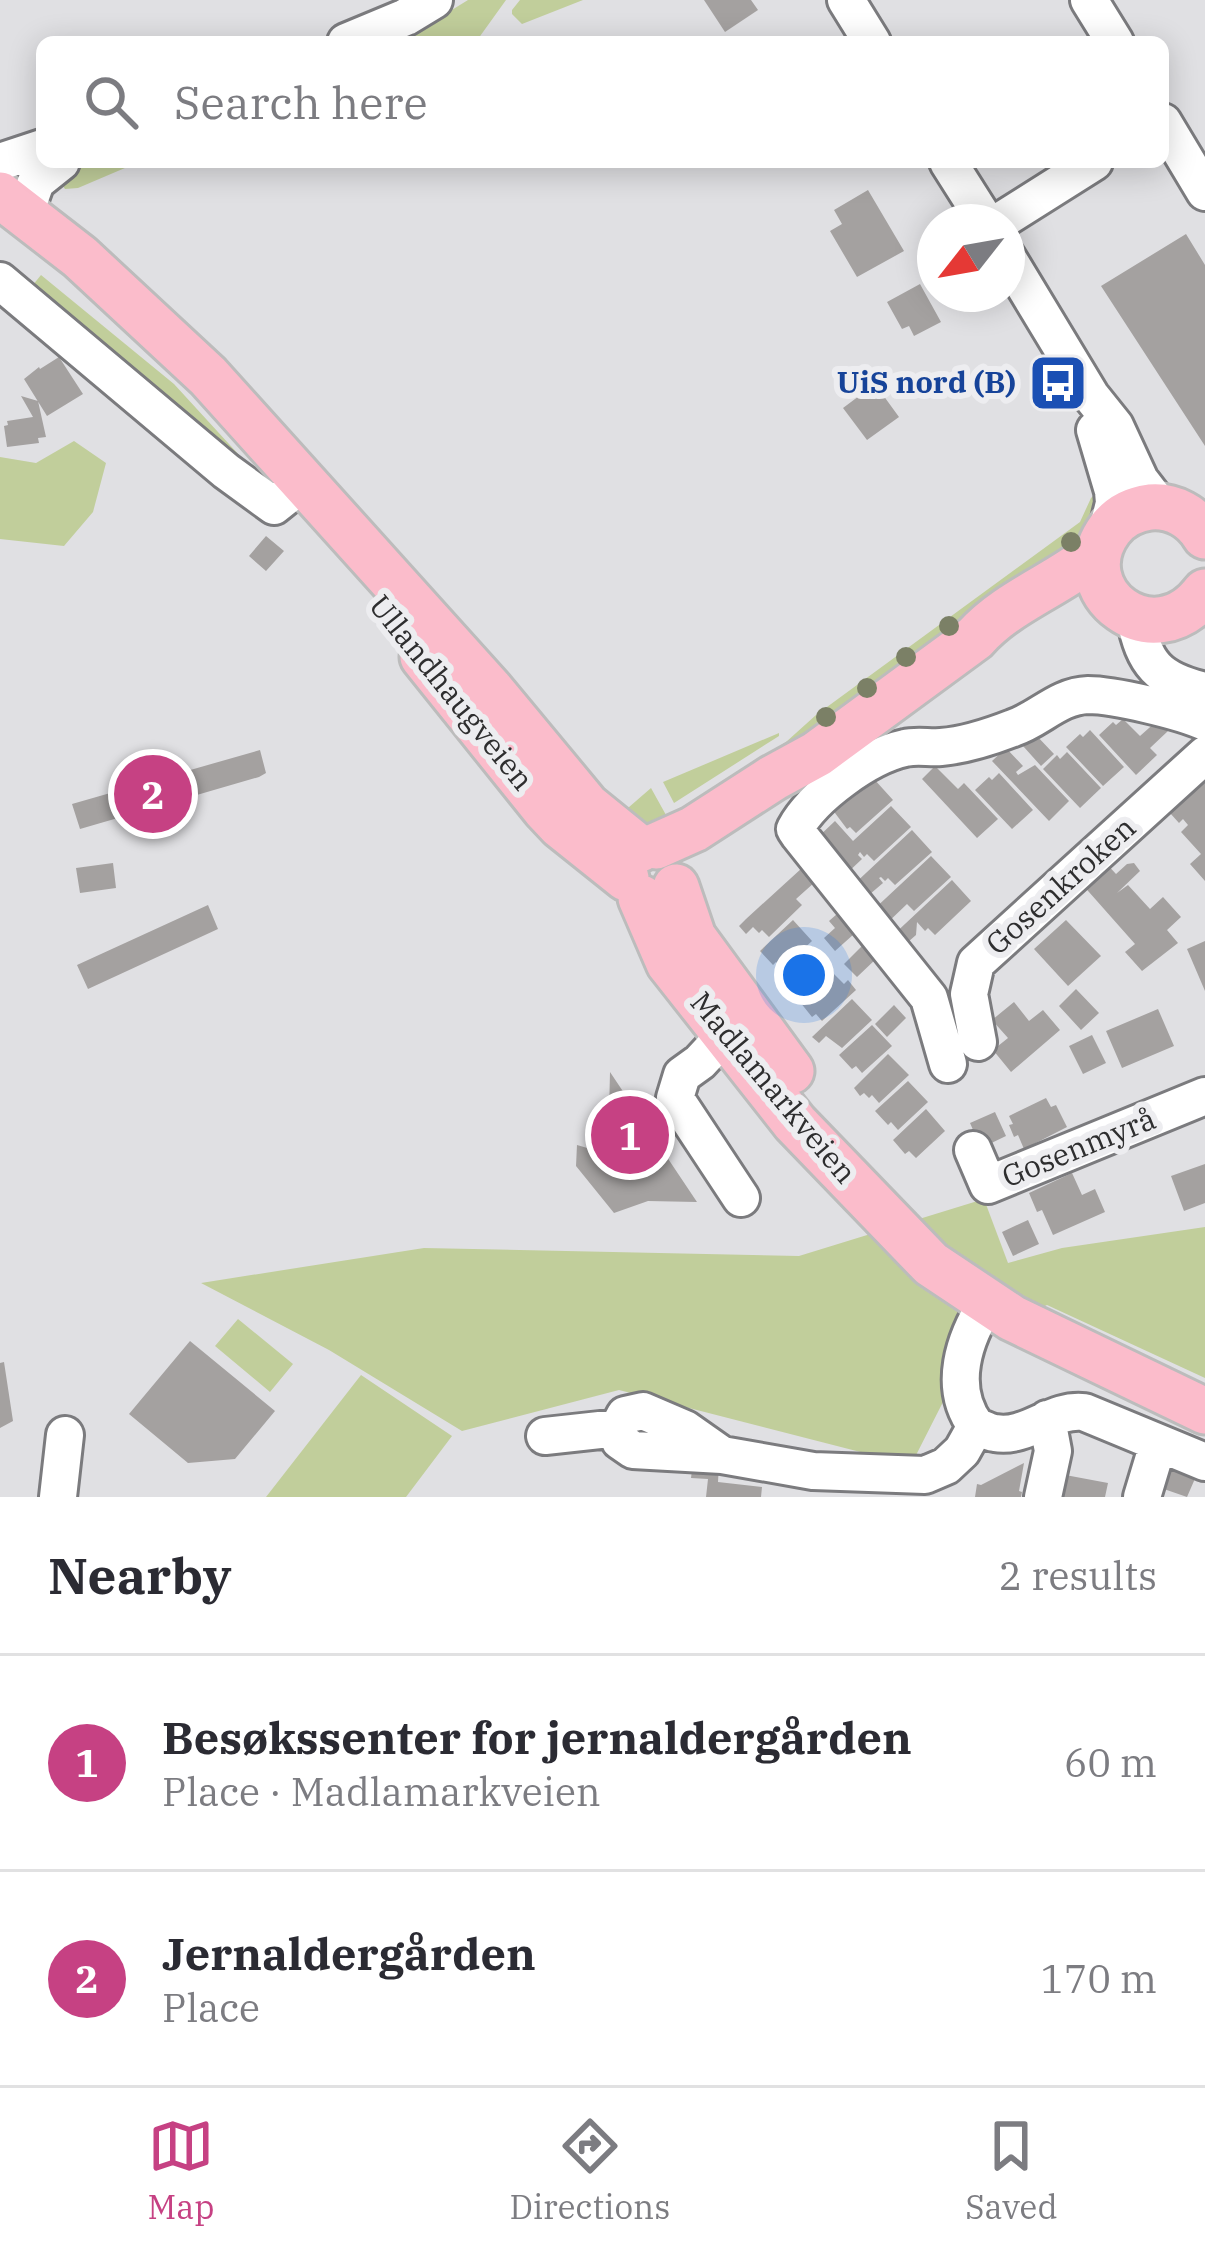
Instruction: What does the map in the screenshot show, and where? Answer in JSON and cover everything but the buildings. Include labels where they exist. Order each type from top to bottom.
[{"type":"main road","name":"Ullandhaugveien","points":[[8,213],[161,330],[234,404],[296,489],[490,689],[587,806],[653,872]]},
{"type":"main road","points":[[653,872],[780,792],[817,754],[975,638],[992,619],[1078,568],[1130,512],[1160,506],[1190,518],[1205,536]]},
{"type":"main road","points":[[1103,542],[1098,567],[1109,598],[1169,616]]},
{"type":"main road","points":[[975,638],[1056,609],[1091,604],[1169,616]]},
{"type":"main road","name":"Madlamarkveien","points":[[653,872],[669,963],[795,1124],[931,1264],[1000,1309],[1205,1411]]},
{"type":"main road","name":"Madlamarkveien","points":[[653,872],[693,937],[816,1107],[1000,1309]]},
{"type":"street","points":[[360,36],[434,0]]},
{"type":"street","points":[[846,0],[868,36]]},
{"type":"street","points":[[1089,0],[1111,36]]},
{"type":"street","points":[[1169,132],[1205,192]]},
{"type":"street","points":[[0,162],[36,150]]},
{"type":"street","points":[[8,213],[54,168]]},
{"type":"street","points":[[952,168],[975,204]]},
{"type":"street","points":[[1025,206],[1084,168]]},
{"type":"street","points":[[0,281],[274,506],[296,489]]},
{"type":"street","points":[[1025,287],[1091,396],[1115,426],[1140,480],[1160,506]]},
{"type":"street","points":[[1091,396],[1113,490],[1103,542]]},
{"type":"street","points":[[1169,616],[1158,672],[1205,692]]},
{"type":"street","name":"Gosenkroken","points":[[1205,722],[1102,697],[1067,698],[1028,723],[990,736],[940,747],[906,748],[881,757],[829,791],[795,829],[929,998],[963,1053],[976,963],[1205,755]]},
{"type":"street","points":[[726,1034],[682,1075],[675,1098],[741,1198]]},
{"type":"street","name":"Gosenmyrå","points":[[973,1150],[988,1185],[1205,1096]]},
{"type":"street","points":[[1000,1309],[971,1326],[961,1373],[959,1394],[976,1426],[1012,1433],[1070,1410],[1084,1412],[1205,1462]]},
{"type":"street","points":[[545,1436],[618,1428],[625,1415],[643,1411],[685,1429],[722,1455],[812,1484],[925,1475],[947,1481],[976,1426]]},
{"type":"street","points":[[1043,1497],[1053,1451],[1047,1419]]},
{"type":"street","points":[[58,1497],[65,1435]]},
{"type":"street","points":[[1142,1497],[1158,1444]]},
{"type":"green space","points":[[468,0],[506,0],[480,36],[410,36]]},
{"type":"green space","points":[[520,0],[583,0],[522,24],[512,14]]},
{"type":"green space","points":[[74,168],[125,168],[78,188],[65,189],[58,179]]},
{"type":"green space","points":[[41,275],[174,384],[262,480],[28,291]]},
{"type":"green space","points":[[74,441],[106,463],[93,512],[64,546],[0,539],[0,457],[36,463]]},
{"type":"green space","points":[[1102,487],[1091,534],[693,816],[686,806],[786,742],[816,715],[1080,522]]},
{"type":"green space","points":[[779,736],[674,803],[663,782]]},
{"type":"green space","points":[[651,788],[666,815],[677,812],[649,825],[621,814]]},
{"type":"green space","points":[[984,1199],[1008,1263],[1062,1248],[1205,1227],[1205,1378],[1047,1305],[974,1341],[911,1465],[619,1390],[462,1431],[329,1350],[201,1283],[424,1248],[799,1256]]},
{"type":"green space","points":[[238,1319],[293,1364],[270,1392],[215,1346]]},
{"type":"green space","points":[[361,1375],[452,1436],[406,1497],[266,1497]]},
{"type":"place","name":"UiS nord (B)","points":[[1058,383]]},
{"type":"place","name":"Jernaldergården","points":[[153,794]]},
{"type":"place","name":"Besøkssenter for jernaldergården","points":[[630,1135]]}]
